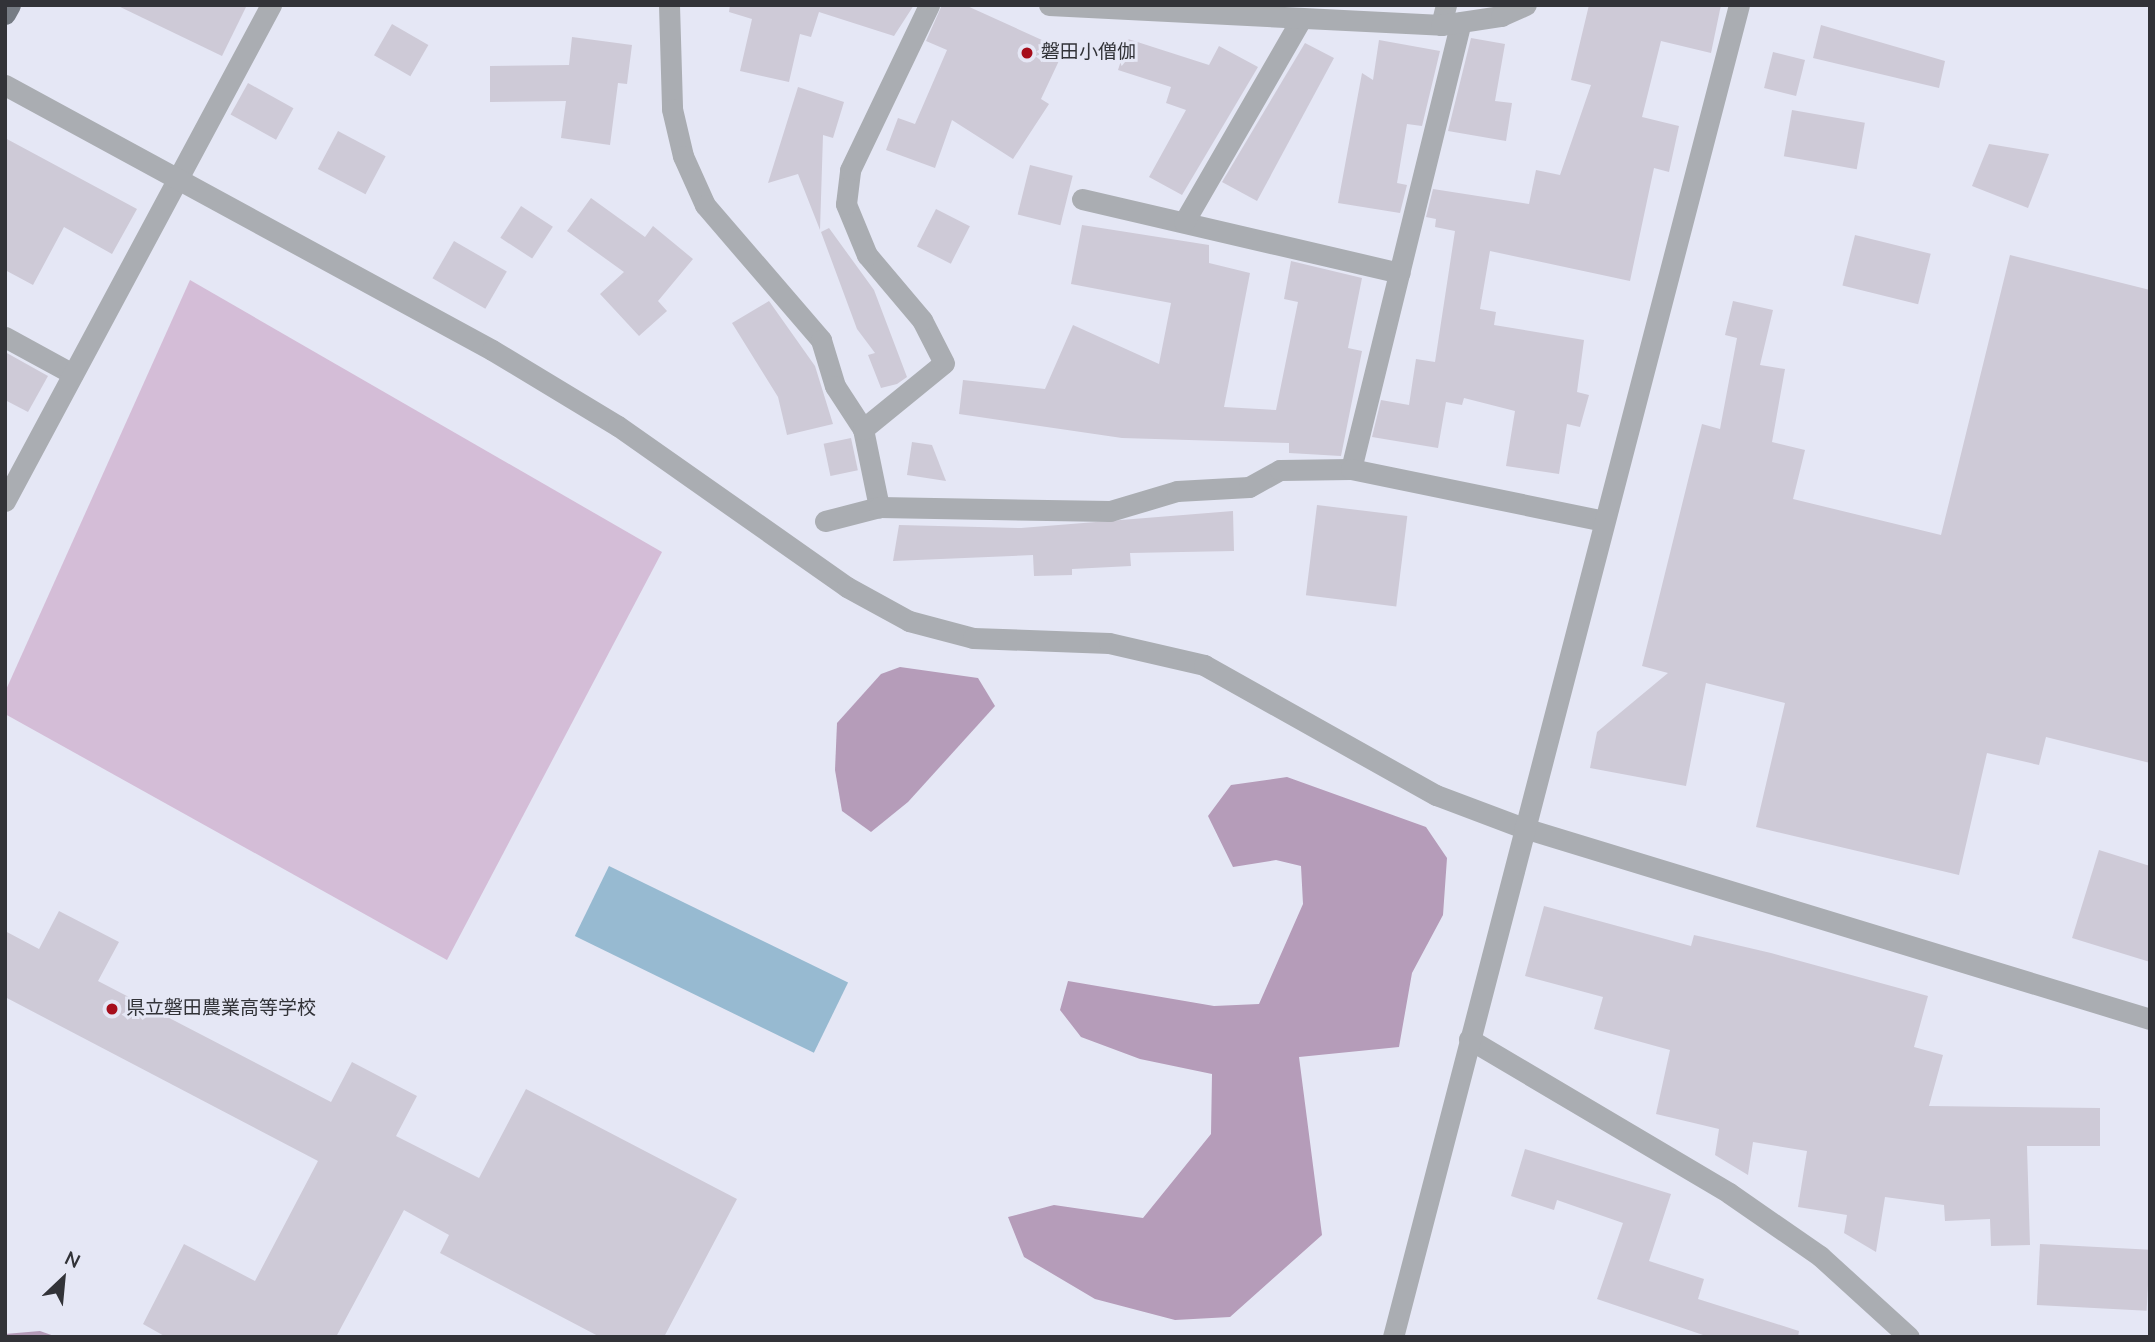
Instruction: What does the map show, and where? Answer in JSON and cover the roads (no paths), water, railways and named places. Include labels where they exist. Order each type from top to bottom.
[{"type":"main road","points":[[5,14],[10,5]]},
{"type":"street","points":[[5,501],[271,5]]},
{"type":"street","points":[[669,5],[672,109],[699,193],[821,340],[835,386],[863,429],[879,506]]},
{"type":"street","points":[[863,429],[944,363],[922,320],[867,255],[846,204],[850,170],[929,5]]},
{"type":"street","points":[[1049,5],[1300,21],[1449,18],[1526,5]]},
{"type":"street","points":[[1393,1337],[1739,5]]},
{"type":"street","points":[[1351,469],[1400,273],[1449,18]]},
{"type":"street","points":[[1184,222],[1300,21]]},
{"type":"street","points":[[5,85],[607,419],[847,587],[909,621],[973,638],[1108,643],[1204,665],[1423,789],[1524,828],[2150,1019]]},
{"type":"street","points":[[1082,199],[1400,273]]},
{"type":"street","points":[[5,337],[73,374]]},
{"type":"street","points":[[825,521],[879,506],[1110,510],[1177,492],[1249,487],[1280,470],[1351,469],[1604,521]]},
{"type":"street","points":[[1469,1039],[1729,1193],[1820,1256],[1909,1337]]},
{"type":"water","points":[[609,866],[848,983],[814,1053],[575,936]]},
{"type":"place","name":"磐田小僧伽","points":[[1027,53]]},
{"type":"place","name":"県立磐田農業高等学校","points":[[112,1009]]}]
